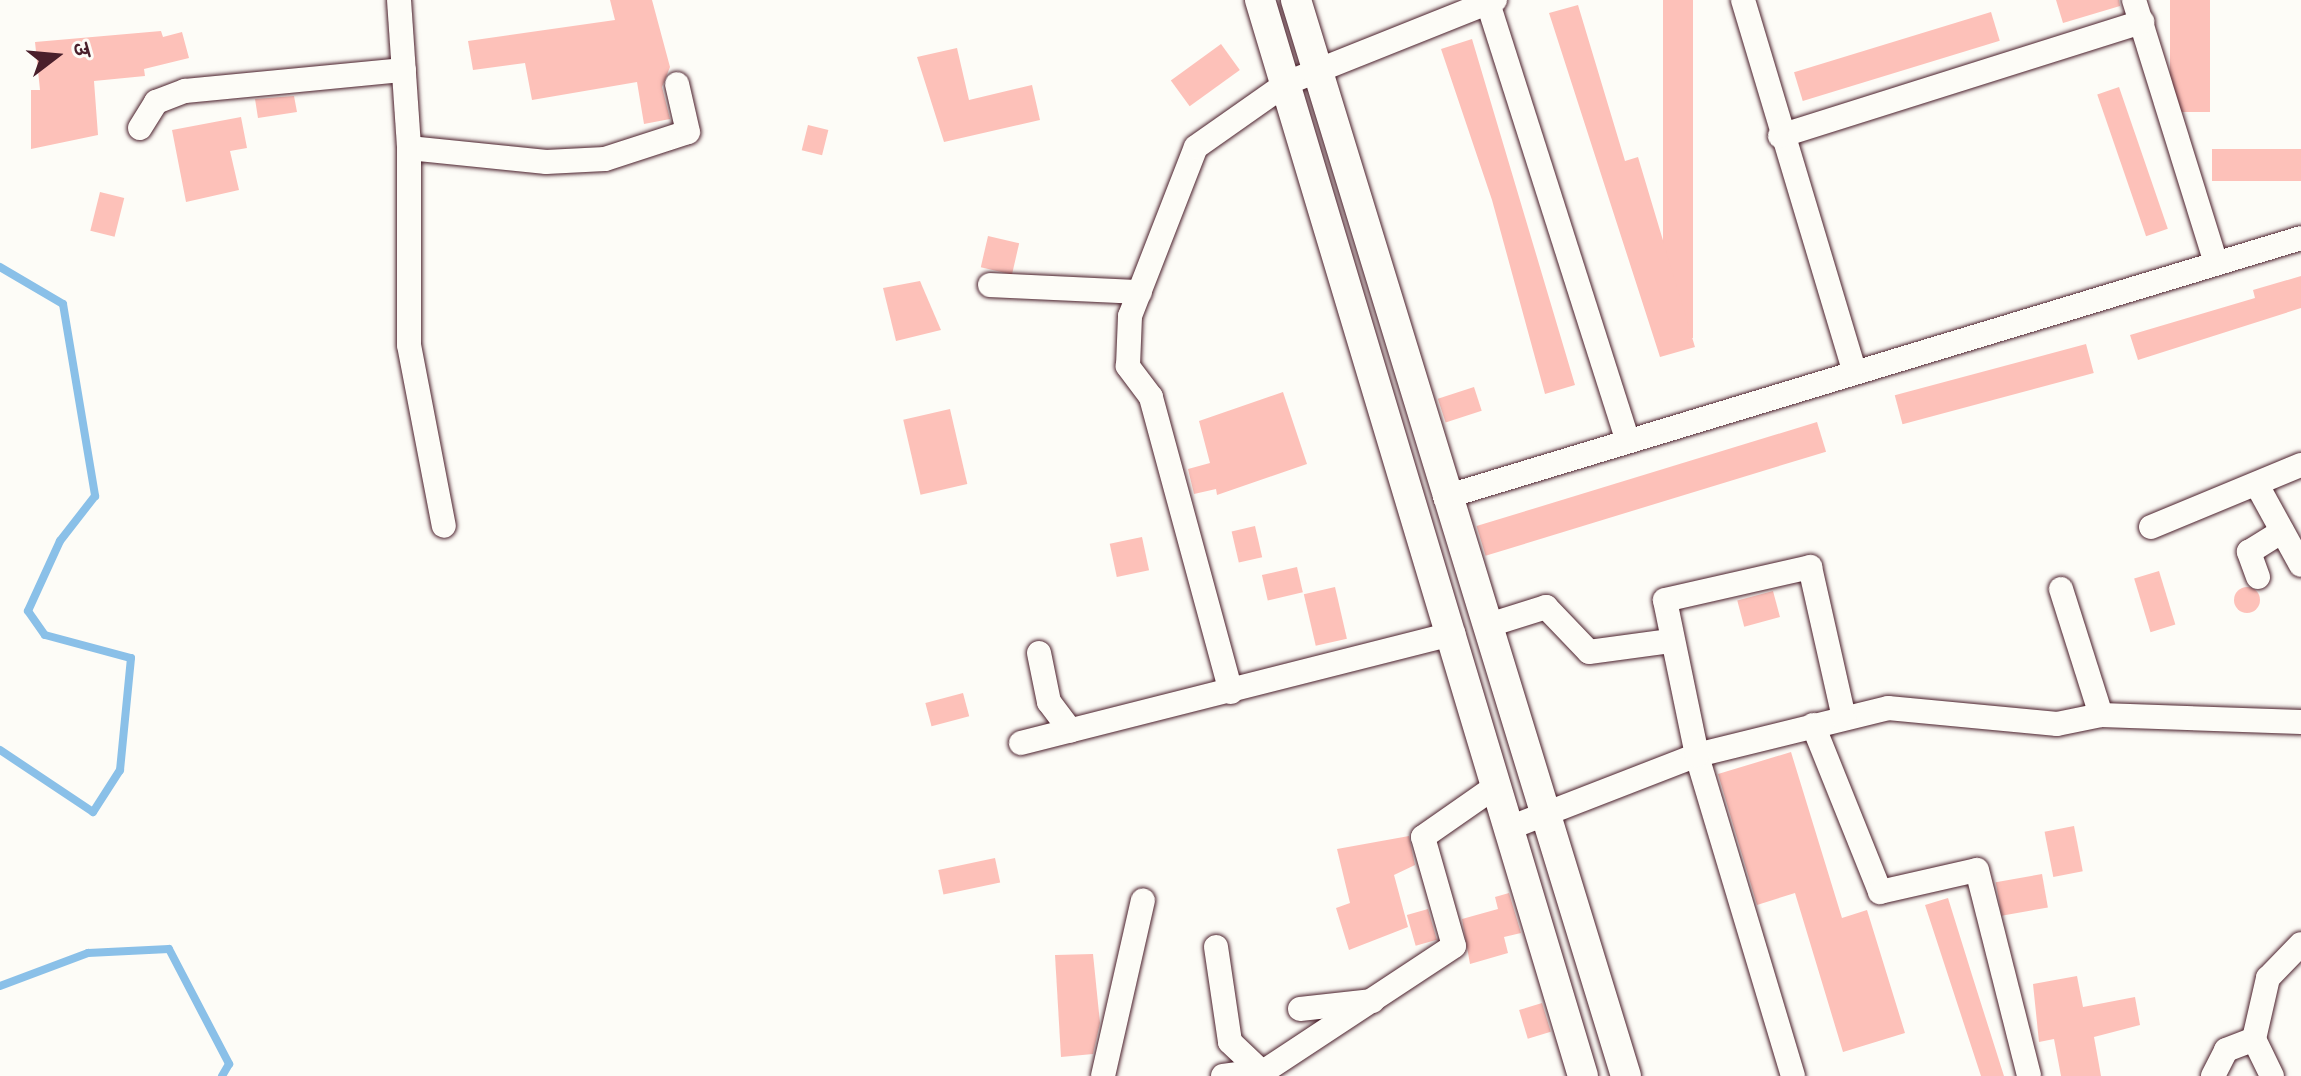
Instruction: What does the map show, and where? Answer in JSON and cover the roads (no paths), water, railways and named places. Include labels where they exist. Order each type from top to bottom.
[{"type":"street","points":[[399,0],[409,148],[409,345],[444,526]]},
{"type":"street","points":[[1260,0],[1453,634],[1583,1076]]},
{"type":"street","points":[[1296,0],[1445,497],[1489,625],[1626,1076]]},
{"type":"street","points":[[1743,0],[1780,136],[1854,371]]},
{"type":"street","points":[[1231,692],[1151,397],[1128,366],[1140,292],[1196,147],[1287,83],[1491,2],[1627,439]]},
{"type":"street","points":[[1780,136],[2138,11],[2216,264]]},
{"type":"street","points":[[140,128],[156,102],[185,91],[404,70]]},
{"type":"street","points":[[409,148],[546,162],[605,159],[688,132],[677,84]]},
{"type":"street","points":[[1445,497],[1627,439],[2301,238]]},
{"type":"street","points":[[990,285],[1140,292]]},
{"type":"street","points":[[2151,527],[2301,465]]},
{"type":"street","points":[[2257,485],[2301,565]]},
{"type":"street","points":[[2258,577],[2249,552],[2282,531]]},
{"type":"street","points":[[1793,1076],[1697,755],[1670,641],[1665,600],[1810,567],[1844,718]]},
{"type":"street","points":[[2061,589],[2101,715]]},
{"type":"street","points":[[1489,625],[1546,607],[1589,652],[1670,641]]},
{"type":"street","points":[[1021,743],[1453,634]]},
{"type":"street","points":[[1039,653],[1049,702],[1071,731]]},
{"type":"street","points":[[1509,828],[1697,755],[1888,708],[2057,724],[2101,715],[2301,722]]},
{"type":"street","points":[[1813,725],[1880,892],[1977,870],[2029,1076]]},
{"type":"street","points":[[1223,1076],[1266,1073],[1380,1001],[1454,946],[1423,837],[1496,786]]},
{"type":"street","points":[[1103,1076],[1143,900]]},
{"type":"street","points":[[2272,1076],[2254,1039],[2268,978],[2301,944]]},
{"type":"street","points":[[1216,947],[1230,1042],[1266,1073]]},
{"type":"street","points":[[1300,1009],[1380,1001]]},
{"type":"street","points":[[2213,1076],[2226,1050],[2254,1039]]},
{"type":"waterway","points":[[0,267],[63,304],[95,496],[60,541],[28,611],[45,635],[131,658],[120,770],[93,812],[0,750]]},
{"type":"waterway","points":[[0,986],[88,953],[169,949],[229,1064],[222,1076]]}]
